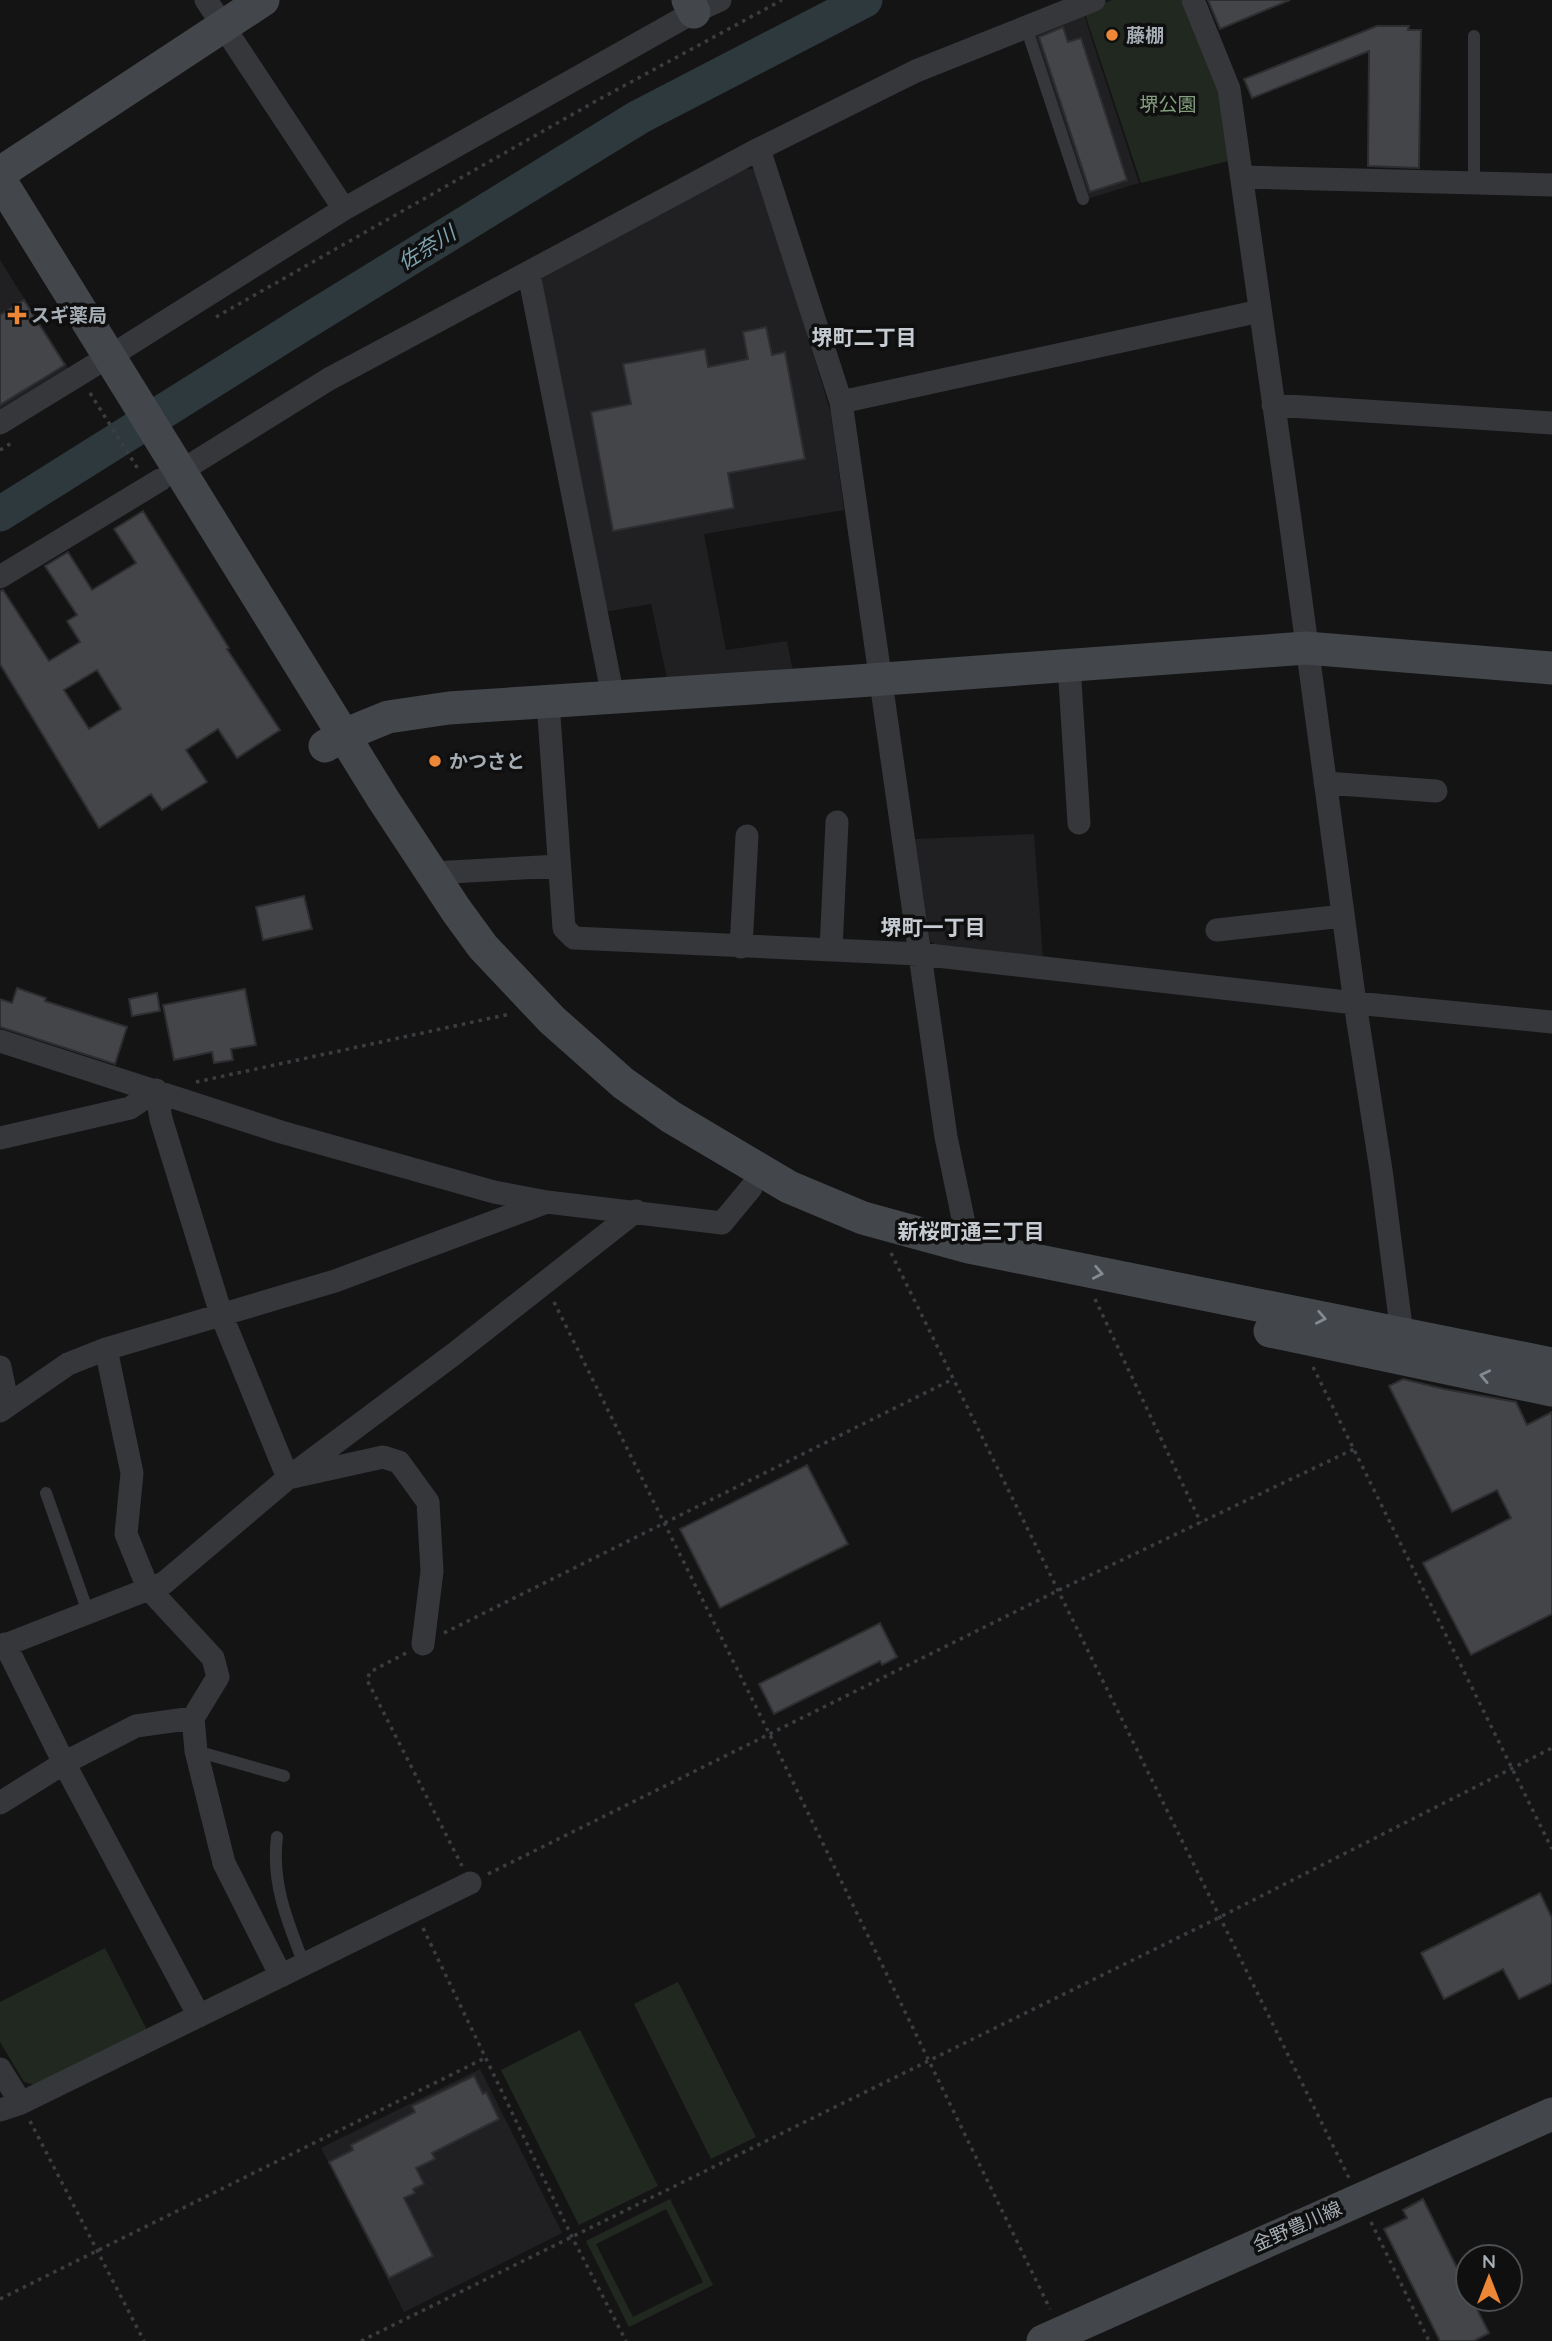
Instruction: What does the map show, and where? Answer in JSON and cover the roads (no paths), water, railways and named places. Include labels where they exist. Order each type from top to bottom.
[{"type":"street","points":[[0,173],[214,13],[263,0]]},
{"type":"street","points":[[0,577],[162,471],[758,149],[916,71],[1094,0]]},
{"type":"street","points":[[1193,0],[1229,89],[1402,1334]]},
{"type":"street","points":[[0,423],[103,375],[344,209],[701,4]]},
{"type":"street","points":[[214,13],[344,209]]},
{"type":"street","points":[[758,149],[841,402],[946,1138],[969,1247]]},
{"type":"street","points":[[1242,177],[1552,185]]},
{"type":"street","points":[[0,180],[103,375]]},
{"type":"street","points":[[0,216],[103,375],[233,593],[334,741],[483,947],[552,1020],[623,1083],[671,1117],[789,1187],[863,1218],[969,1247],[1552,1364]]},
{"type":"street","points":[[529,274],[612,697]]},
{"type":"street","points":[[841,402],[1260,311]]},
{"type":"street","points":[[1273,405],[1552,423]]},
{"type":"street","points":[[334,741],[388,716],[449,708],[1306,648],[1552,668]]},
{"type":"street","points":[[1069,665],[1079,823]]},
{"type":"street","points":[[548,702],[564,928],[574,938],[919,954],[1354,1003],[1552,1022]]},
{"type":"street","points":[[334,741],[440,922],[477,971],[516,1013],[614,1103],[695,1156],[751,1188],[817,1222],[961,1265],[1552,1390]]},
{"type":"street","points":[[1325,783],[1436,791]]},
{"type":"street","points":[[831,949],[836,822]]},
{"type":"street","points":[[741,947],[747,836]]},
{"type":"street","points":[[432,873],[559,866]]},
{"type":"street","points":[[1217,930],[1343,916]]},
{"type":"street","points":[[0,1041],[281,1132],[494,1192],[547,1202],[722,1223],[751,1188]]},
{"type":"street","points":[[0,1138],[130,1108],[156,1090]]},
{"type":"street","points":[[156,1090],[161,1119],[221,1314],[288,1478]]},
{"type":"street","points":[[0,1367],[4,1408],[68,1364],[106,1349],[335,1281],[547,1202]]},
{"type":"street","points":[[199,2016],[2,1646],[164,1583],[288,1478],[546,1284],[636,1211]]},
{"type":"street","points":[[106,1349],[132,1473],[126,1534],[148,1588],[213,1658],[218,1676],[193,1718],[196,1751],[224,1863],[281,1976]]},
{"type":"street","points":[[288,1478],[383,1457],[399,1462],[428,1502],[432,1571],[423,1644]]},
{"type":"street","points":[[0,1803],[64,1763],[136,1726],[193,1718]]},
{"type":"street","points":[[0,2069],[11,2107],[470,1882]]},
{"type":"street","name":"金野豊川線","points":[[1053,2337],[1552,2114]]},
{"type":"lane","points":[[1026,27],[1083,199]]},
{"type":"lane","points":[[1474,36],[1474,184]]},
{"type":"lane","points":[[46,1493],[88,1612]]},
{"type":"lane","points":[[196,1751],[284,1776]]},
{"type":"lane","points":[[277,1837],[274,1858],[277,1880],[285,1913],[304,1964]]},
{"type":"waterway","name":"佐奈川","points":[[0,514],[639,117],[865,0]]},
{"type":"place","name":"藤棚","points":[[1112,35]]},
{"type":"place","name":"スギ薬局","points":[[17,315]]},
{"type":"place","name":"かつさと","points":[[435,761]]},
{"type":"district","name":"堺町二丁目","points":[[864,338]]},
{"type":"district","name":"堺町一丁目","points":[[933,928]]},
{"type":"district","name":"新桜町通三丁目","points":[[971,1232]]},
{"type":"park label","name":"堺公園","points":[[1168,104]]}]
